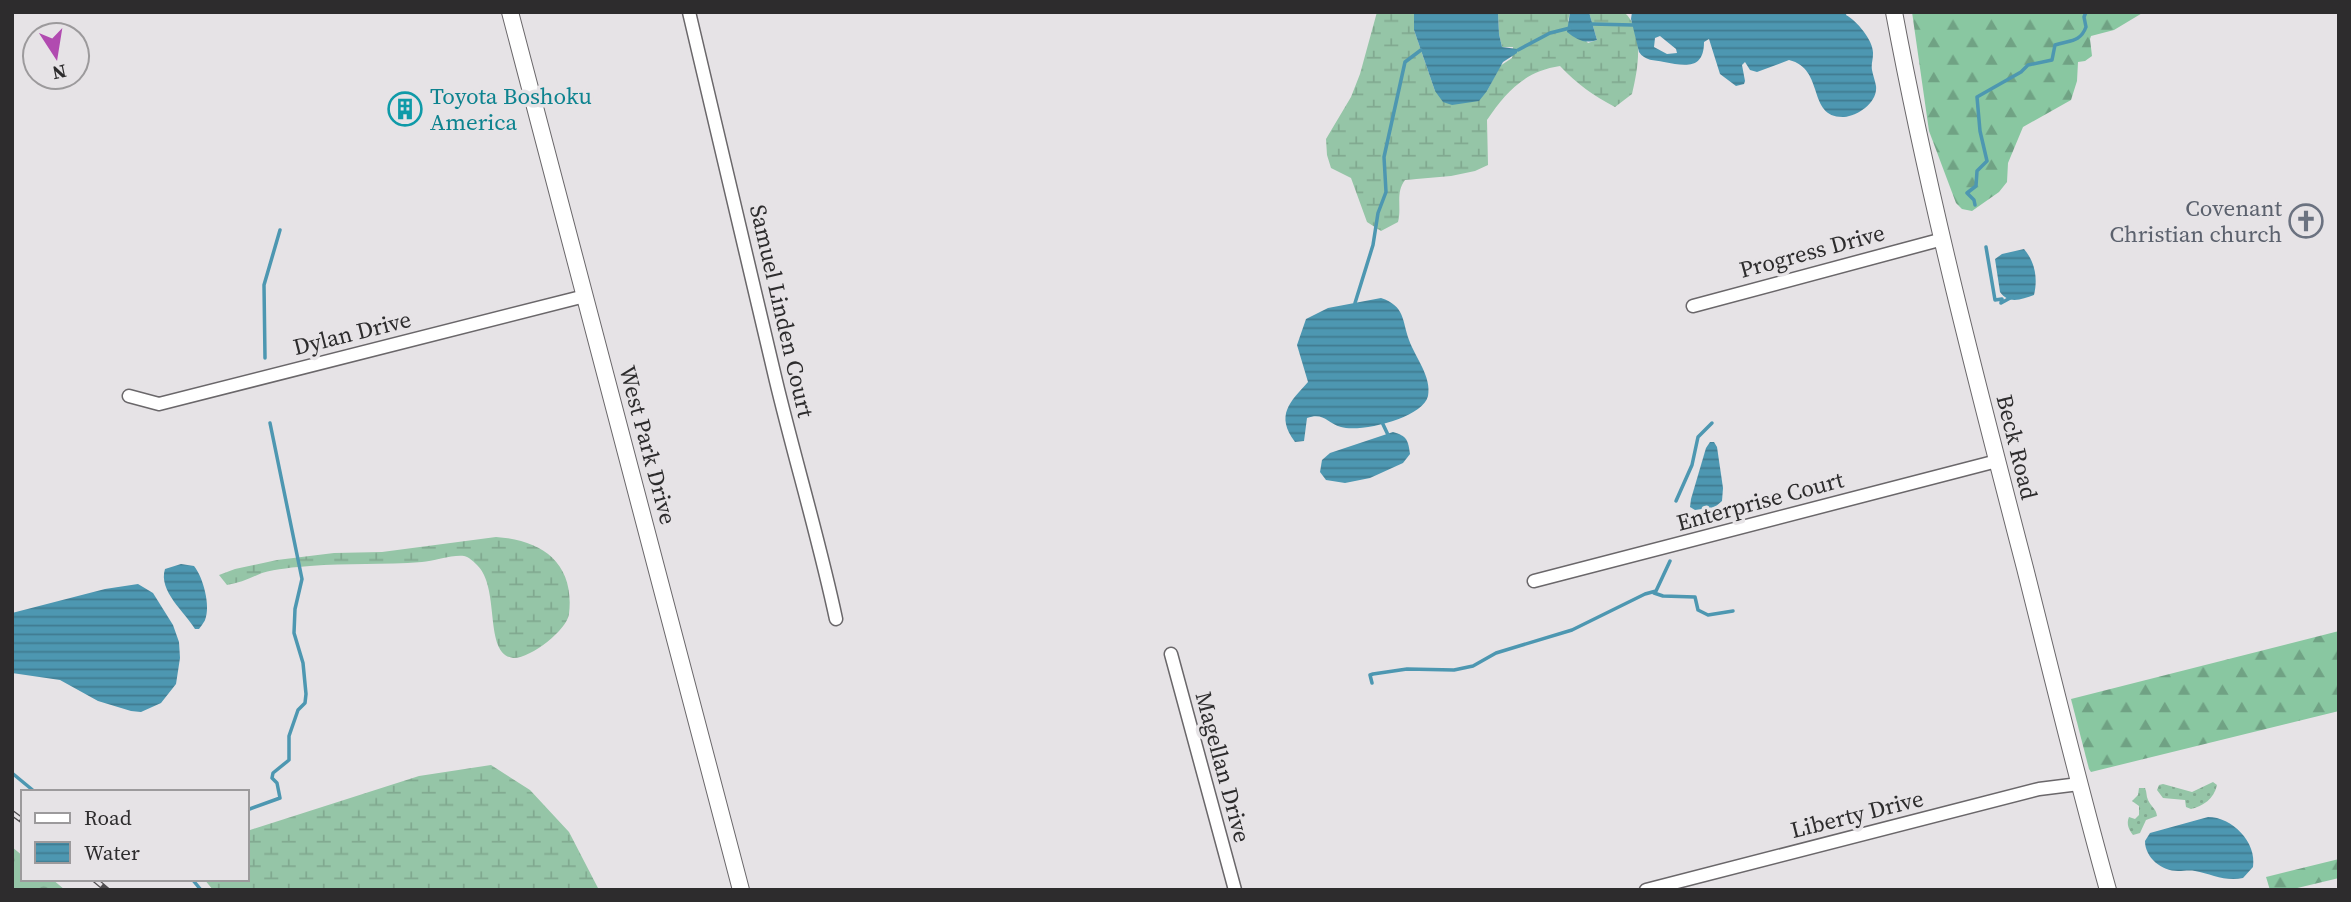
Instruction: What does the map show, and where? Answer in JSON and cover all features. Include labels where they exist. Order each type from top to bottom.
[{"type":"street","name":"West Park Drive","points":[[510,12],[741,890]]},
{"type":"street","name":"Samuel Linden Court","points":[[689,12],[775,377],[823,555],[836,619]]},
{"type":"street","name":"Beck Road","points":[[1894,12],[1917,132],[1997,461],[2108,890]]},
{"type":"street","name":"Progress Drive","points":[[1693,306],[1943,239]]},
{"type":"street","name":"Dylan Drive","points":[[129,396],[159,404],[585,296]]},
{"type":"street","name":"Enterprise Court","points":[[1534,581],[1997,461]]},
{"type":"street","name":"Magellan Drive","points":[[1171,654],[1234,890]]},
{"type":"street","name":"Liberty Drive","points":[[1646,890],[2039,789],[2079,784]]},
{"type":"green space","points":[[1377,12],[1414,12],[1414,30],[1435,91],[1487,91],[1500,66],[1512,58],[1513,47],[1502,47],[1498,12],[1570,12],[1568,21],[1588,43],[1597,40],[1589,12],[1624,12],[1631,20],[1637,40],[1638,62],[1632,94],[1615,107],[1586,89],[1560,66],[1536,73],[1509,92],[1487,120],[1488,165],[1451,176],[1405,180],[1399,195],[1398,222],[1381,231],[1367,222],[1351,178],[1331,168],[1326,139],[1351,97]]},
{"type":"green space","points":[[1912,12],[2144,12],[2114,30],[2091,36],[2092,56],[2078,62],[2077,81],[2071,100],[2023,127],[2008,163],[2007,182],[1999,192],[1972,211],[1962,209],[1956,203],[1929,131]]},
{"type":"green space","points":[[496,537],[528,543],[541,549],[561,568],[567,581],[567,621],[538,649],[520,657],[513,658],[504,654],[498,645],[489,589],[484,575],[474,562],[464,556],[422,562],[324,565],[273,570],[227,585],[219,575],[277,560],[334,553],[382,552]]},
{"type":"green space","points":[[2339,631],[2339,711],[2091,772],[2089,769],[2071,699]]},
{"type":"green space","points":[[491,765],[530,790],[569,832],[599,890],[213,890],[206,881],[248,881],[248,831],[419,776]]},
{"type":"green space","points":[[2213,782],[2217,785],[2211,798],[2191,809],[2186,807],[2185,800],[2163,798],[2157,790],[2159,785],[2163,784],[2192,792]]},
{"type":"green space","points":[[2139,788],[2145,788],[2157,816],[2146,820],[2140,833],[2133,835],[2128,822],[2129,817],[2135,819],[2139,815],[2139,806],[2132,801],[2138,795]]},
{"type":"green space","points":[[12,847],[21,854],[21,881],[54,881],[65,890],[12,890]]},
{"type":"green space","points":[[2339,859],[2339,878],[2289,890],[2270,890],[2266,877]]},
{"type":"water","points":[[1414,12],[1498,12],[1502,47],[1517,49],[1517,53],[1503,62],[1479,101],[1452,105],[1443,102],[1435,91],[1414,30]]},
{"type":"water","points":[[1570,12],[1589,12],[1597,40],[1581,40],[1567,32]]},
{"type":"water","points":[[1632,12],[1847,12],[1846,15],[1860,27],[1871,43],[1876,92],[1870,103],[1855,114],[1844,117],[1832,115],[1825,110],[1808,73],[1800,65],[1789,60],[1757,72],[1750,70],[1745,62],[1742,65],[1744,84],[1736,86],[1720,74],[1709,39],[1704,42],[1701,58],[1692,64],[1650,60],[1639,52],[1631,19]],"holes":[[[1660,36],[1676,49],[1677,53],[1667,54],[1654,47],[1655,38]]]},
{"type":"water","points":[[2024,249],[2035,270],[2034,295],[2007,299],[2000,292],[1995,259],[2002,254]]},
{"type":"water","points":[[1381,298],[1395,305],[1401,314],[1409,340],[1428,382],[1428,396],[1424,404],[1403,417],[1362,428],[1341,427],[1313,416],[1307,418],[1304,441],[1295,442],[1286,424],[1286,416],[1287,409],[1308,382],[1297,345],[1306,319],[1328,308]]},
{"type":"water","points":[[1393,432],[1404,437],[1407,442],[1410,454],[1403,463],[1370,478],[1345,483],[1326,480],[1320,472],[1322,460],[1330,453]]},
{"type":"water","points":[[1710,442],[1714,442],[1717,447],[1723,488],[1722,501],[1715,507],[1695,510],[1690,507],[1691,499]]},
{"type":"water","points":[[181,564],[194,566],[203,584],[207,614],[199,629],[195,629],[165,585],[165,569]]},
{"type":"water","points":[[138,584],[153,593],[173,625],[179,642],[180,658],[176,684],[161,703],[141,712],[131,711],[98,701],[60,680],[12,673],[12,613],[105,589]]},
{"type":"water","points":[[2208,817],[2226,821],[2247,840],[2253,867],[2243,878],[2231,879],[2195,871],[2166,869],[2148,853],[2145,841],[2150,833]]},
{"type":"waterway","points":[[1975,205],[1967,193],[1976,186],[1977,171],[1987,161],[1980,131],[1977,97],[2021,72],[2028,65],[2052,60],[2055,45],[2074,40],[2084,32],[2086,12]]},
{"type":"waterway","points":[[1591,24],[1633,25]]},
{"type":"waterway","points":[[1518,50],[1550,33],[1570,28]]},
{"type":"waterway","points":[[1355,303],[1386,192],[1384,157],[1405,62],[1421,50]]},
{"type":"waterway","points":[[265,358],[264,285],[280,230]]},
{"type":"waterway","points":[[1986,247],[1995,300],[2002,299],[2001,303],[2012,297]]},
{"type":"waterway","points":[[1381,420],[1389,437]]},
{"type":"waterway","points":[[248,810],[280,798],[277,783],[272,778],[273,773],[289,760],[289,736],[298,710],[305,703],[306,694],[303,663],[294,633],[295,609],[302,579],[270,423]]},
{"type":"waterway","points":[[1676,501],[1692,465],[1698,437],[1712,423]]},
{"type":"waterway","points":[[1372,683],[1370,675],[1373,674],[1407,669],[1454,670],[1473,666],[1496,653],[1572,630],[1656,591],[1670,561]]},
{"type":"waterway","points":[[1654,593],[1663,596],[1695,597],[1698,610],[1708,615],[1733,611]]},
{"type":"waterway","points":[[12,773],[33,790]]},
{"type":"waterway","points":[[194,881],[201,890]]},
{"type":"railway","points":[[12,813],[21,820]]},
{"type":"railway","points":[[96,881],[107,890]]},
{"type":"place","name":"Toyota Boshoku America","points":[[405,109]]},
{"type":"place","name":"Covenant Christian church","points":[[2306,221]]}]
